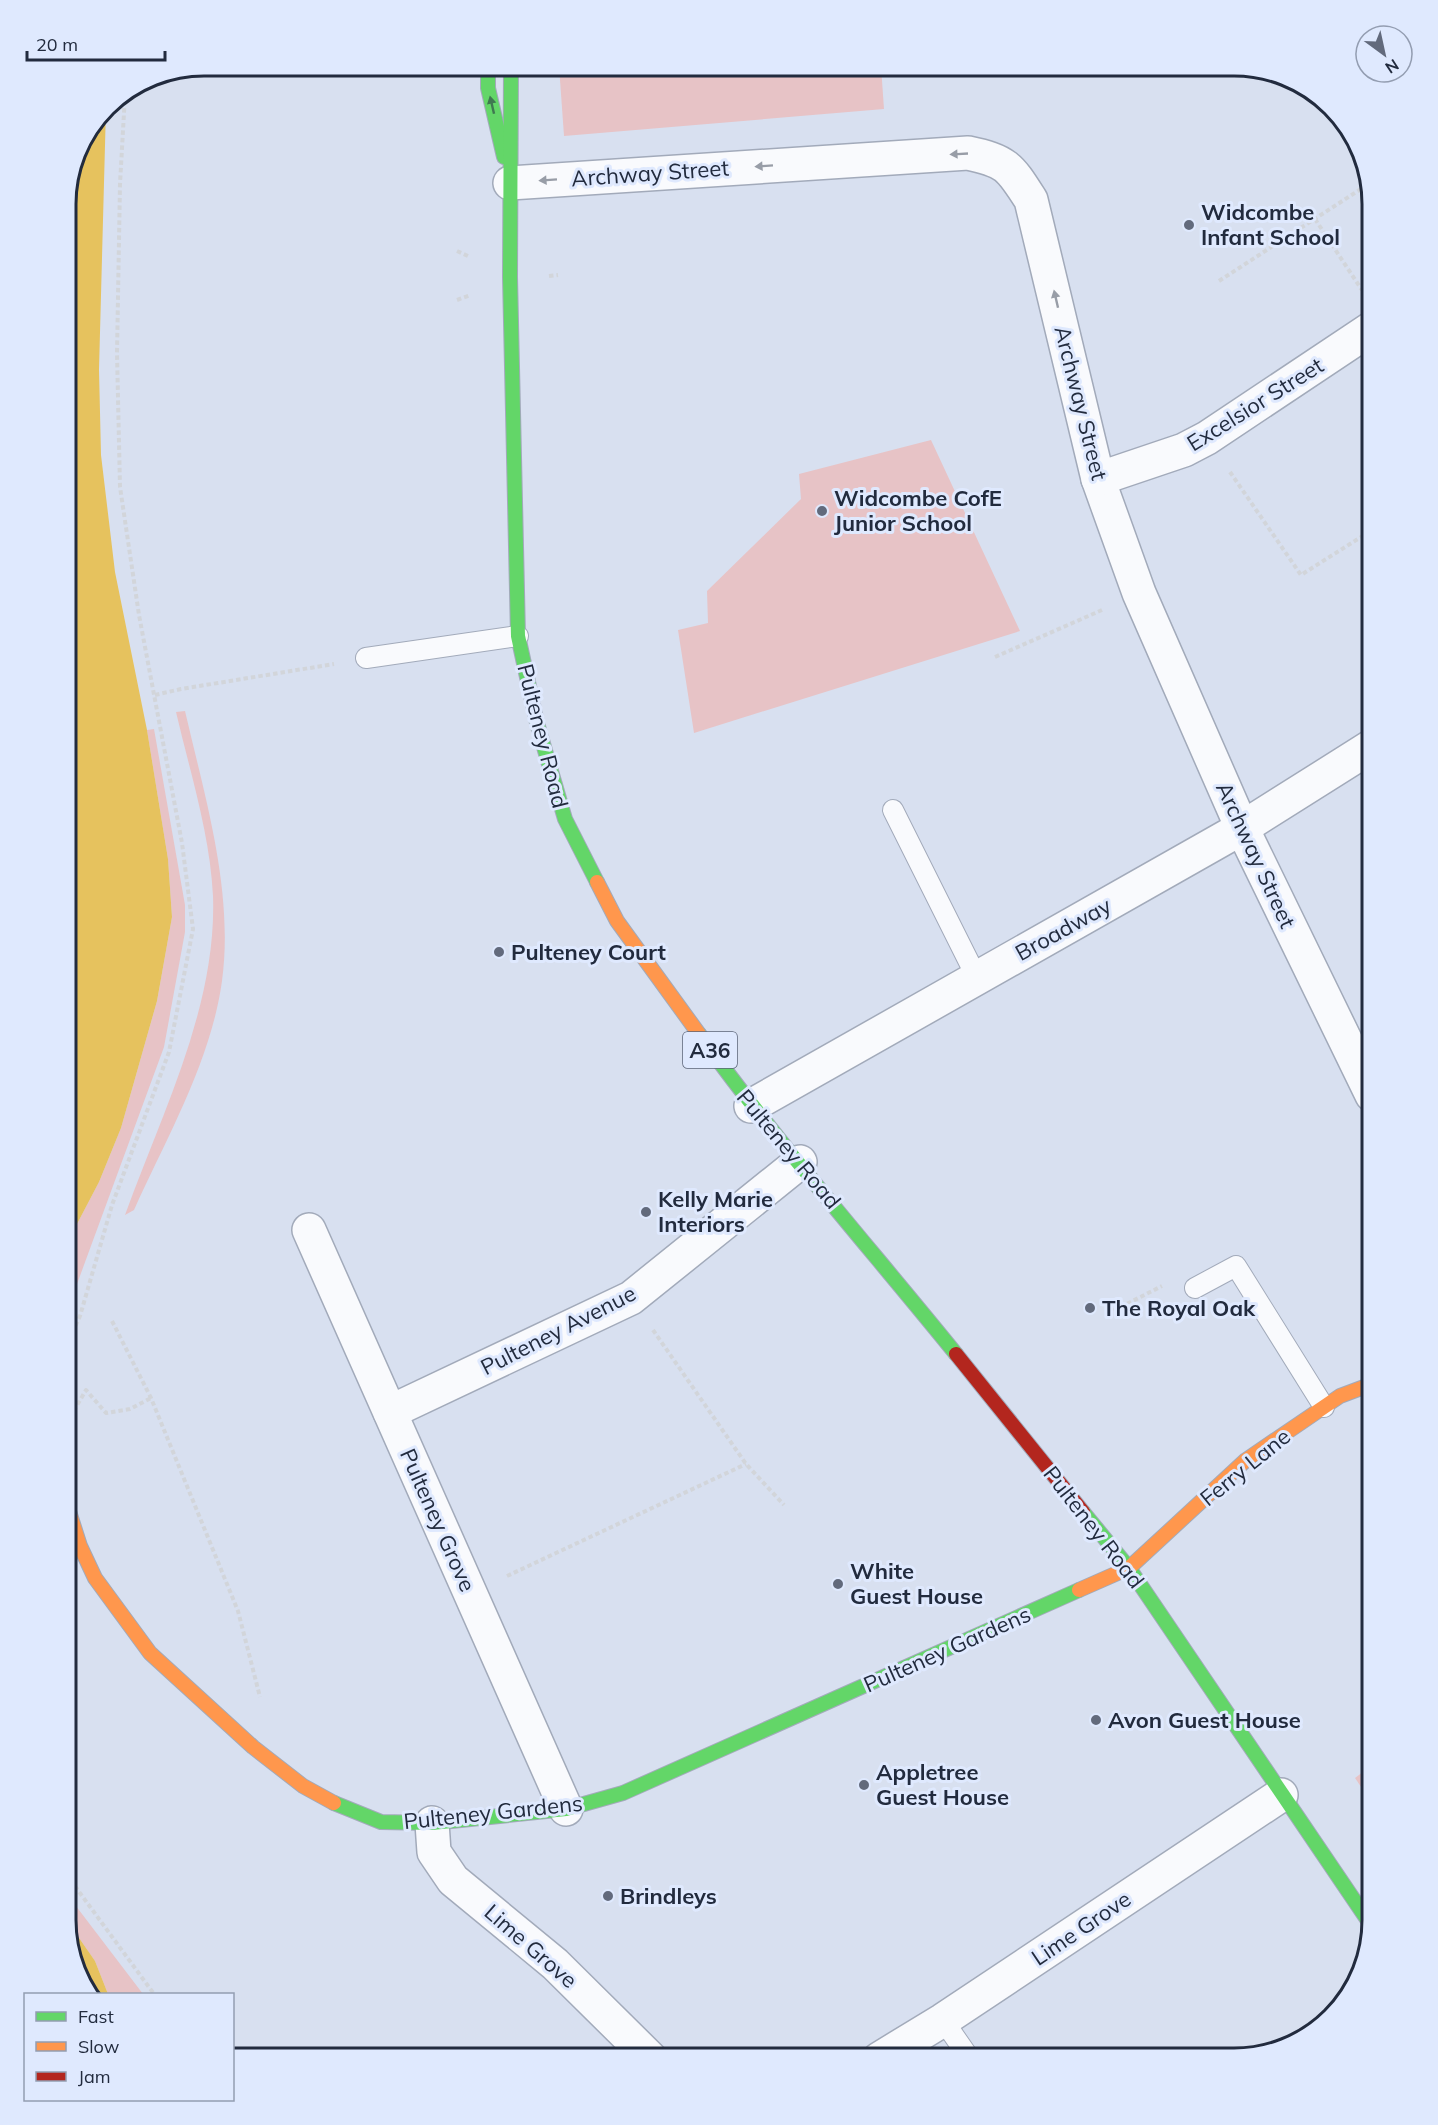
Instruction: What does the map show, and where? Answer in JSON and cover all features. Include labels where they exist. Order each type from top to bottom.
[{"type":"main road","name":"Pulteney Road","points":[[488,77],[488,88],[510,183]]},
{"type":"main road","name":"Pulteney Road","points":[[511,77],[510,183],[518,636],[537,723],[565,819],[617,921],[751,1107],[800,1162],[1129,1568],[1281,1796],[1362,1912]]},
{"type":"main road","name":"Ferry Lane","points":[[1129,1568],[1246,1460],[1340,1396],[1362,1388]]},
{"type":"main road","name":"Pulteney Gardens","points":[[77,1537],[95,1578],[150,1653],[253,1747],[303,1786],[344,1809],[381,1822],[432,1823],[566,1809],[623,1793],[1129,1568]]},
{"type":"street","name":"Archway Street","points":[[510,183],[968,153],[997,159],[1017,177],[1031,200],[1098,479],[1138,593],[1242,828],[1362,1074]]},
{"type":"street","name":"Excelsior Street","points":[[1098,479],[1184,450],[1207,438],[1362,335]]},
{"type":"street","name":"Broadway","points":[[751,1107],[1242,828],[1362,752]]},
{"type":"street","name":"Pulteney Avenue","points":[[390,1412],[631,1298],[800,1162]]},
{"type":"street","name":"Pulteney Grove","points":[[309,1230],[566,1809]]},
{"type":"street","name":"Lime Grove","points":[[897,2048],[943,2020],[1281,1796]]},
{"type":"street","name":"Lime Grove","points":[[432,1823],[434,1852],[453,1880],[555,1964],[640,2048]]},
{"type":"lane","points":[[366,658],[518,636]]},
{"type":"lane","points":[[893,810],[977,978]]},
{"type":"lane","points":[[1201,1284],[1236,1266],[1324,1407]]},
{"type":"lane","points":[[943,2020],[962,2048]]},
{"type":"path","points":[[77,1322],[112,1205],[169,1053],[193,929],[182,843],[127,534],[117,444],[119,196],[124,105]]},
{"type":"path","points":[[1219,281],[1360,189]]},
{"type":"path","points":[[1315,219],[1362,290]]},
{"type":"path","points":[[457,251],[472,258]]},
{"type":"path","points":[[457,300],[474,294]]},
{"type":"path","points":[[1207,438],[1301,575],[1362,536]]},
{"type":"path","points":[[995,657],[1138,593]]},
{"type":"path","points":[[155,695],[366,658]]},
{"type":"path","points":[[1107,1314],[1180,1276],[1201,1284]]},
{"type":"path","points":[[631,1298],[746,1464],[784,1505]]},
{"type":"path","points":[[112,1321],[151,1398],[238,1611],[264,1715],[253,1747]]},
{"type":"path","points":[[77,1405],[86,1390],[106,1413],[130,1409],[151,1398]]},
{"type":"path","points":[[470,1593],[746,1464]]},
{"type":"path","points":[[77,1889],[153,1993]]},
{"type":"shaded area","points":[[560,77],[882,77],[884,109],[564,136]]},
{"type":"shaded area","points":[[106,123],[99,370],[101,455],[115,572],[147,730],[168,859],[172,917],[157,1001],[121,1128],[99,1182],[77,1224],[77,197],[86,156]]},
{"type":"shaded area","points":[[931,440],[1020,631],[694,733],[678,630],[708,623],[707,591],[801,499],[799,474]]},
{"type":"shaded area","points":[[185,711],[209,811],[221,879],[225,947],[222,981],[208,1040],[186,1098],[134,1210],[125,1215],[170,1098],[197,1018],[212,937],[213,896],[208,850],[199,803],[176,712]]},
{"type":"shaded area","points":[[154,729],[185,905],[185,932],[164,1047],[77,1284],[77,1224],[99,1182],[121,1128],[157,1001],[172,917],[168,859],[147,730]]},
{"type":"shaded area","points":[[1362,1773],[1362,1788],[1355,1778]]},
{"type":"shaded area","points":[[77,1907],[142,1993],[108,1993],[95,1961],[78,1936]]},
{"type":"shaded area","points":[[78,1936],[95,1961],[108,1993],[99,1993],[86,1969]]},
{"type":"traffic: fast","points":[[488,77],[488,88],[504,157]]},
{"type":"traffic: fast","points":[[511,77],[510,277],[518,636],[537,723],[565,819],[597,882]]},
{"type":"traffic: fast","points":[[699,1034],[793,1156],[956,1354]]},
{"type":"traffic: fast","points":[[1083,1512],[1129,1568],[1362,1912]]},
{"type":"traffic: fast","points":[[334,1803],[381,1822],[432,1823],[566,1809],[623,1793],[1079,1590]]},
{"type":"traffic: slow","points":[[597,882],[617,921],[699,1034]]},
{"type":"traffic: slow","points":[[1079,1590],[1129,1568],[1246,1460],[1340,1396],[1362,1388]]},
{"type":"traffic: slow","points":[[77,1537],[95,1578],[150,1653],[253,1747],[303,1786],[334,1803]]},
{"type":"traffic: jam","points":[[956,1354],[1083,1512]]},
{"type":"place","name":"Widcombe Infant School","points":[[1189,225]]},
{"type":"place","name":"Widcombe CofE Junior School","points":[[822,511]]},
{"type":"place","name":"Pulteney Court","points":[[499,952]]},
{"type":"place","name":"Kelly Marie Interiors","points":[[646,1212]]},
{"type":"place","name":"The Royal Oak","points":[[1090,1308]]},
{"type":"place","name":"White Guest House","points":[[838,1584]]},
{"type":"place","name":"Avon Guest House","points":[[1096,1720]]},
{"type":"place","name":"Appletree Guest House","points":[[864,1785]]},
{"type":"place","name":"Brindleys","points":[[608,1896]]}]
